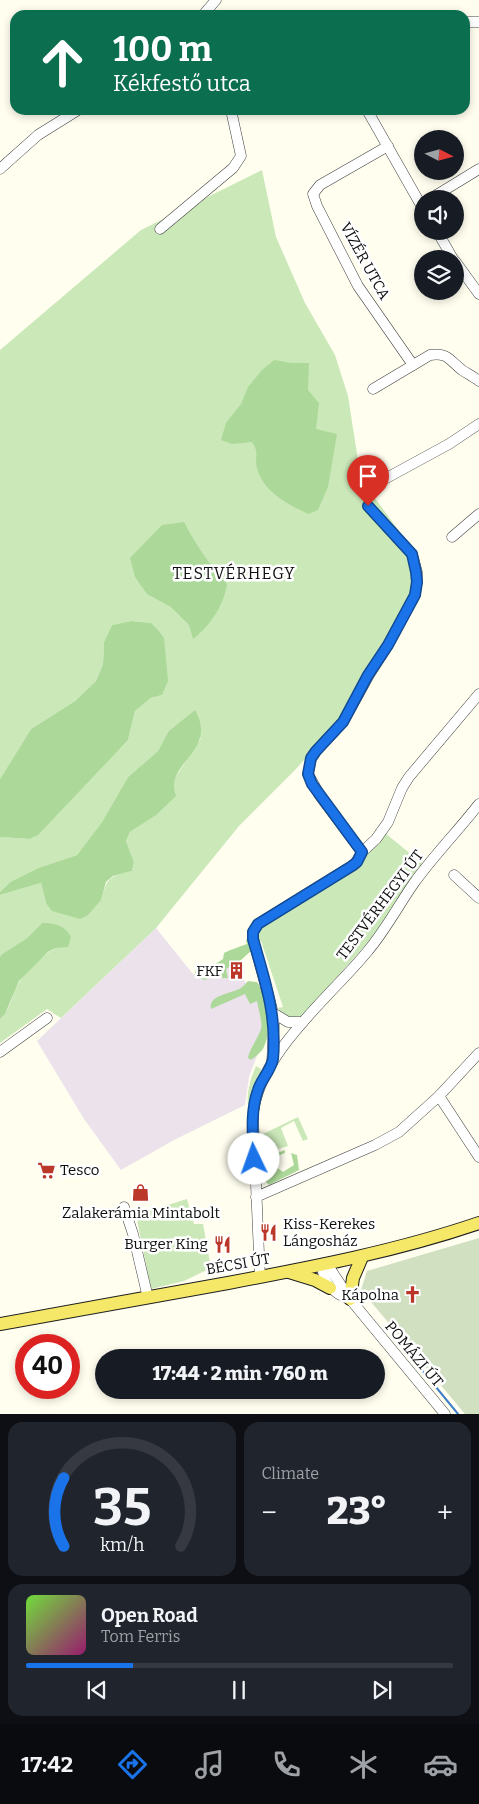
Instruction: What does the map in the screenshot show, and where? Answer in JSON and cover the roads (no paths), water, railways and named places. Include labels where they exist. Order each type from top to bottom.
[{"type":"main road","name":"BÉCSI ÚT","points":[[0,1324],[362,1257],[438,1238],[479,1223]]},
{"type":"main road","points":[[350,1299],[353,1278],[362,1257]]},
{"type":"main road","points":[[287,1272],[335,1285]]},
{"type":"street","points":[[0,169],[38,135],[70,115]]},
{"type":"street","points":[[160,229],[233,168],[241,156],[232,115]]},
{"type":"street","points":[[371,115],[416,190]]},
{"type":"street","name":"VÍZÉR UTCA","points":[[388,146],[320,185],[313,194],[317,206],[358,286],[413,365]]},
{"type":"street","points":[[445,190],[479,169]]},
{"type":"street","points":[[464,274],[479,294]]},
{"type":"street","points":[[373,389],[430,355],[439,353],[447,356],[461,370],[478,377]]},
{"type":"street","points":[[370,487],[449,444],[479,424]]},
{"type":"street","points":[[362,852],[312,784],[308,774],[308,767],[316,751],[343,722],[415,595],[417,582],[412,554],[368,506]]},
{"type":"street","points":[[452,536],[479,514]]},
{"type":"street","points":[[272,1062],[273,1013],[253,939],[254,929],[258,924],[357,862],[362,852],[376,839],[388,822],[409,777],[479,694]]},
{"type":"street","name":"TESTVÉRHEGYI ÚT","points":[[260,1277],[253,1137],[254,1105],[259,1088],[272,1062],[303,1022],[366,953],[434,857],[479,804]]},
{"type":"street","points":[[454,874],[479,898]]},
{"type":"street","points":[[273,1013],[288,1022],[303,1022]]},
{"type":"street","points":[[0,1052],[47,1018]]},
{"type":"street","points":[[256,1197],[385,1140],[406,1126],[439,1096],[479,1053]]},
{"type":"street","points":[[439,1096],[479,1157]]},
{"type":"street","points":[[124,1207],[133,1234],[148,1298]]},
{"type":"street","name":"POMÁZI ÚT","points":[[325,1264],[324,1277],[350,1299],[444,1414]]},
{"type":"street","points":[[335,1285],[353,1278]]},
{"type":"waterway","points":[[399,1342],[458,1414]]},
{"type":"place","name":"FKF","points":[[237,971]]},
{"type":"place","name":"Tesco","points":[[46,1170]]},
{"type":"place","name":"Zalakerámia Mintabolt","points":[[141,1192]]},
{"type":"place","name":"Kiss-Kerekes Lángosház","points":[[269,1233]]},
{"type":"place","name":"Burger King","points":[[222,1244]]},
{"type":"place","name":"Kápolna","points":[[413,1295]]},
{"type":"district","name":"TESTVÉRHEGY","points":[[234,573]]}]
